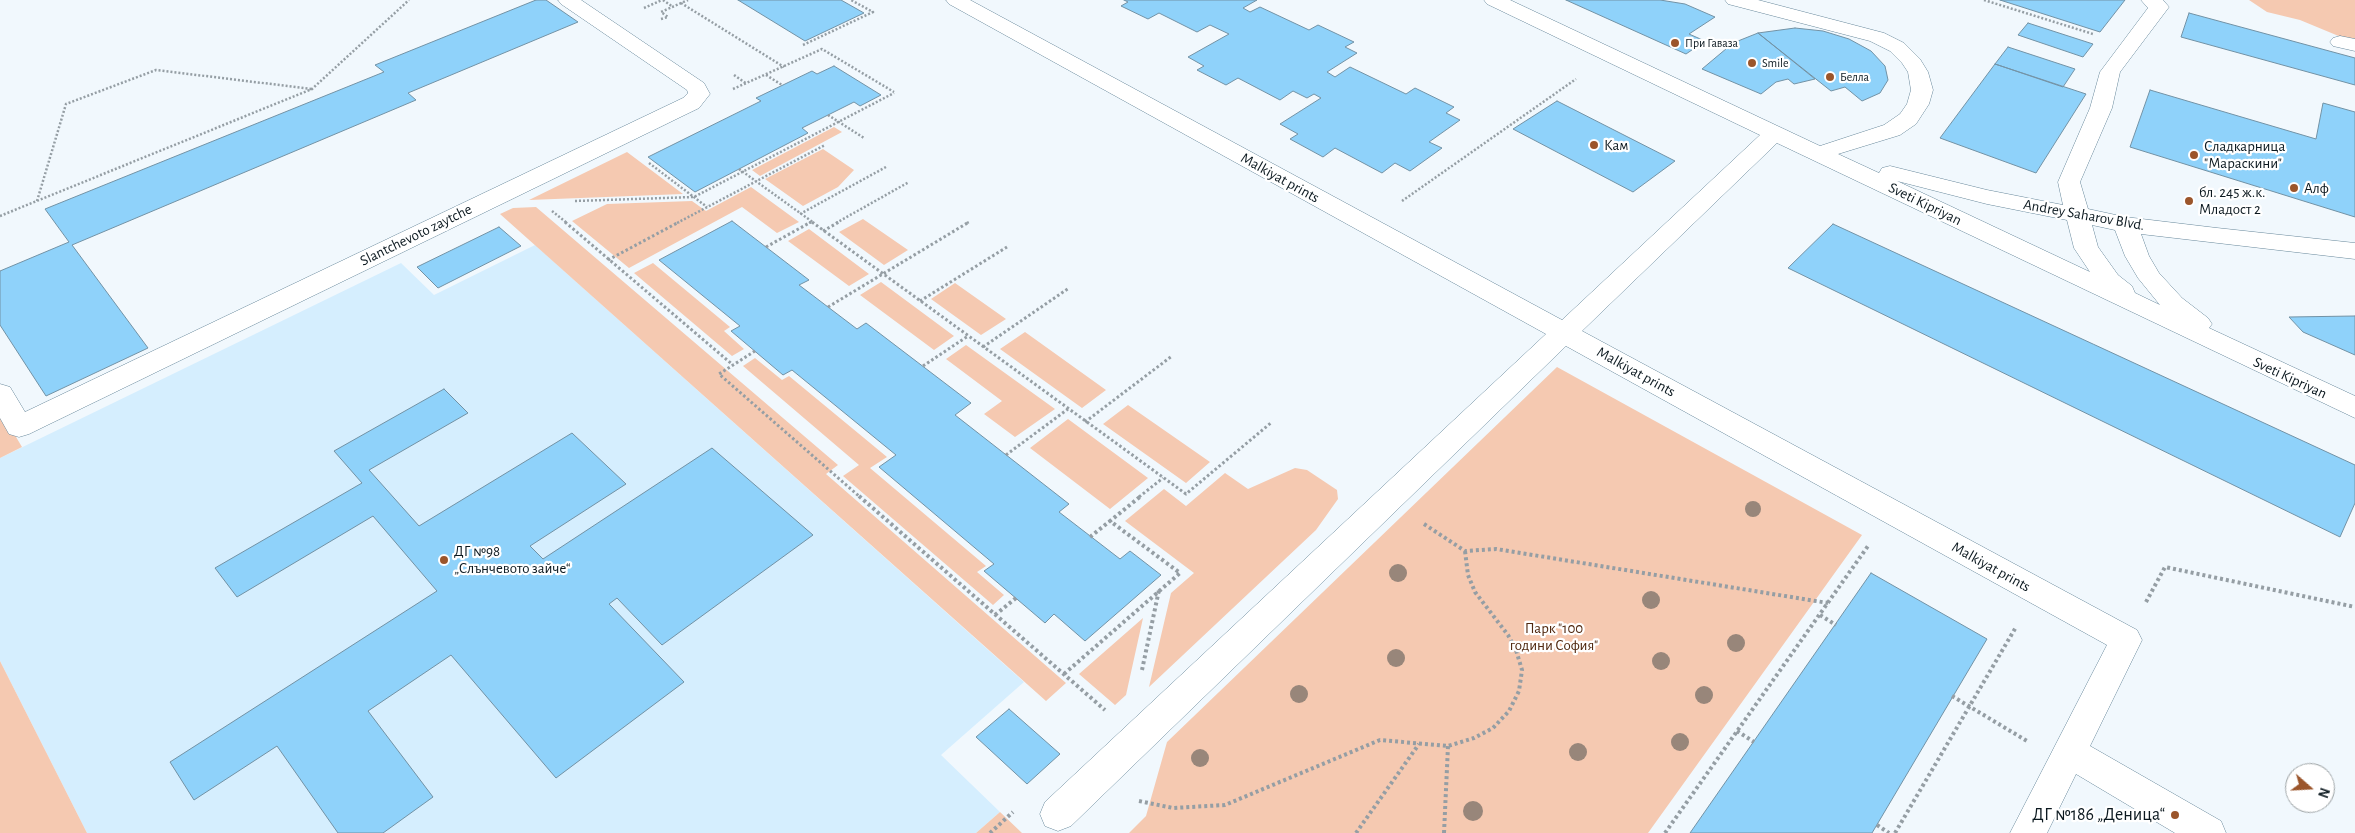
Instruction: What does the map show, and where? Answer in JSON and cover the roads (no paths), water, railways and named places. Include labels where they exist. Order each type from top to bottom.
[{"type":"street","name":"Slantchevoto zaytche","points":[[0,394],[19,427],[617,138],[690,102],[699,94],[697,87],[568,0]]},
{"type":"street","name":"Malkiyat prints","points":[[956,0],[2126,640],[2067,758]]},
{"type":"street","name":"Sveti Kipriyan","points":[[1494,0],[2355,408]]},
{"type":"street","points":[[1735,0],[1877,37],[1897,47],[1910,58],[1918,72],[1922,90],[1918,104],[1908,119],[1892,130],[1819,153]]},
{"type":"street","points":[[2151,0],[2159,7],[2110,72],[2101,108],[2069,182],[2086,248],[2109,281],[2153,313]]},
{"type":"street","points":[[1058,814],[1775,132]]},
{"type":"street","name":"Andrey Saharov Blvd.","points":[[1819,153],[1913,180],[2125,224],[2355,251]]},
{"type":"street","points":[[2125,224],[2137,256],[2150,278],[2173,304],[2206,330],[2265,367]]},
{"type":"street","points":[[2028,833],[2067,758],[2208,833]]},
{"type":"place","name":"При Гаваза","points":[[1675,43]]},
{"type":"place","name":"Smile","points":[[1752,63]]},
{"type":"place","name":"Белла","points":[[1830,77]]},
{"type":"place","name":"Кам","points":[[1594,145]]},
{"type":"place","name":"Сладкарница \"Мараскини\"","points":[[2194,155]]},
{"type":"place","name":"Алф","points":[[2294,188]]},
{"type":"place","name":"бл. 245 ж.к. Младост 2","points":[[2189,201]]},
{"type":"place","name":"ДГ №98 „Слънчевото зайче“","points":[[444,560]]},
{"type":"place","name":"ДГ №186 „Деница“","points":[[2175,815]]},
{"type":"park label","name":"Парк \"100 години София\"","points":[[1554,636]]}]
